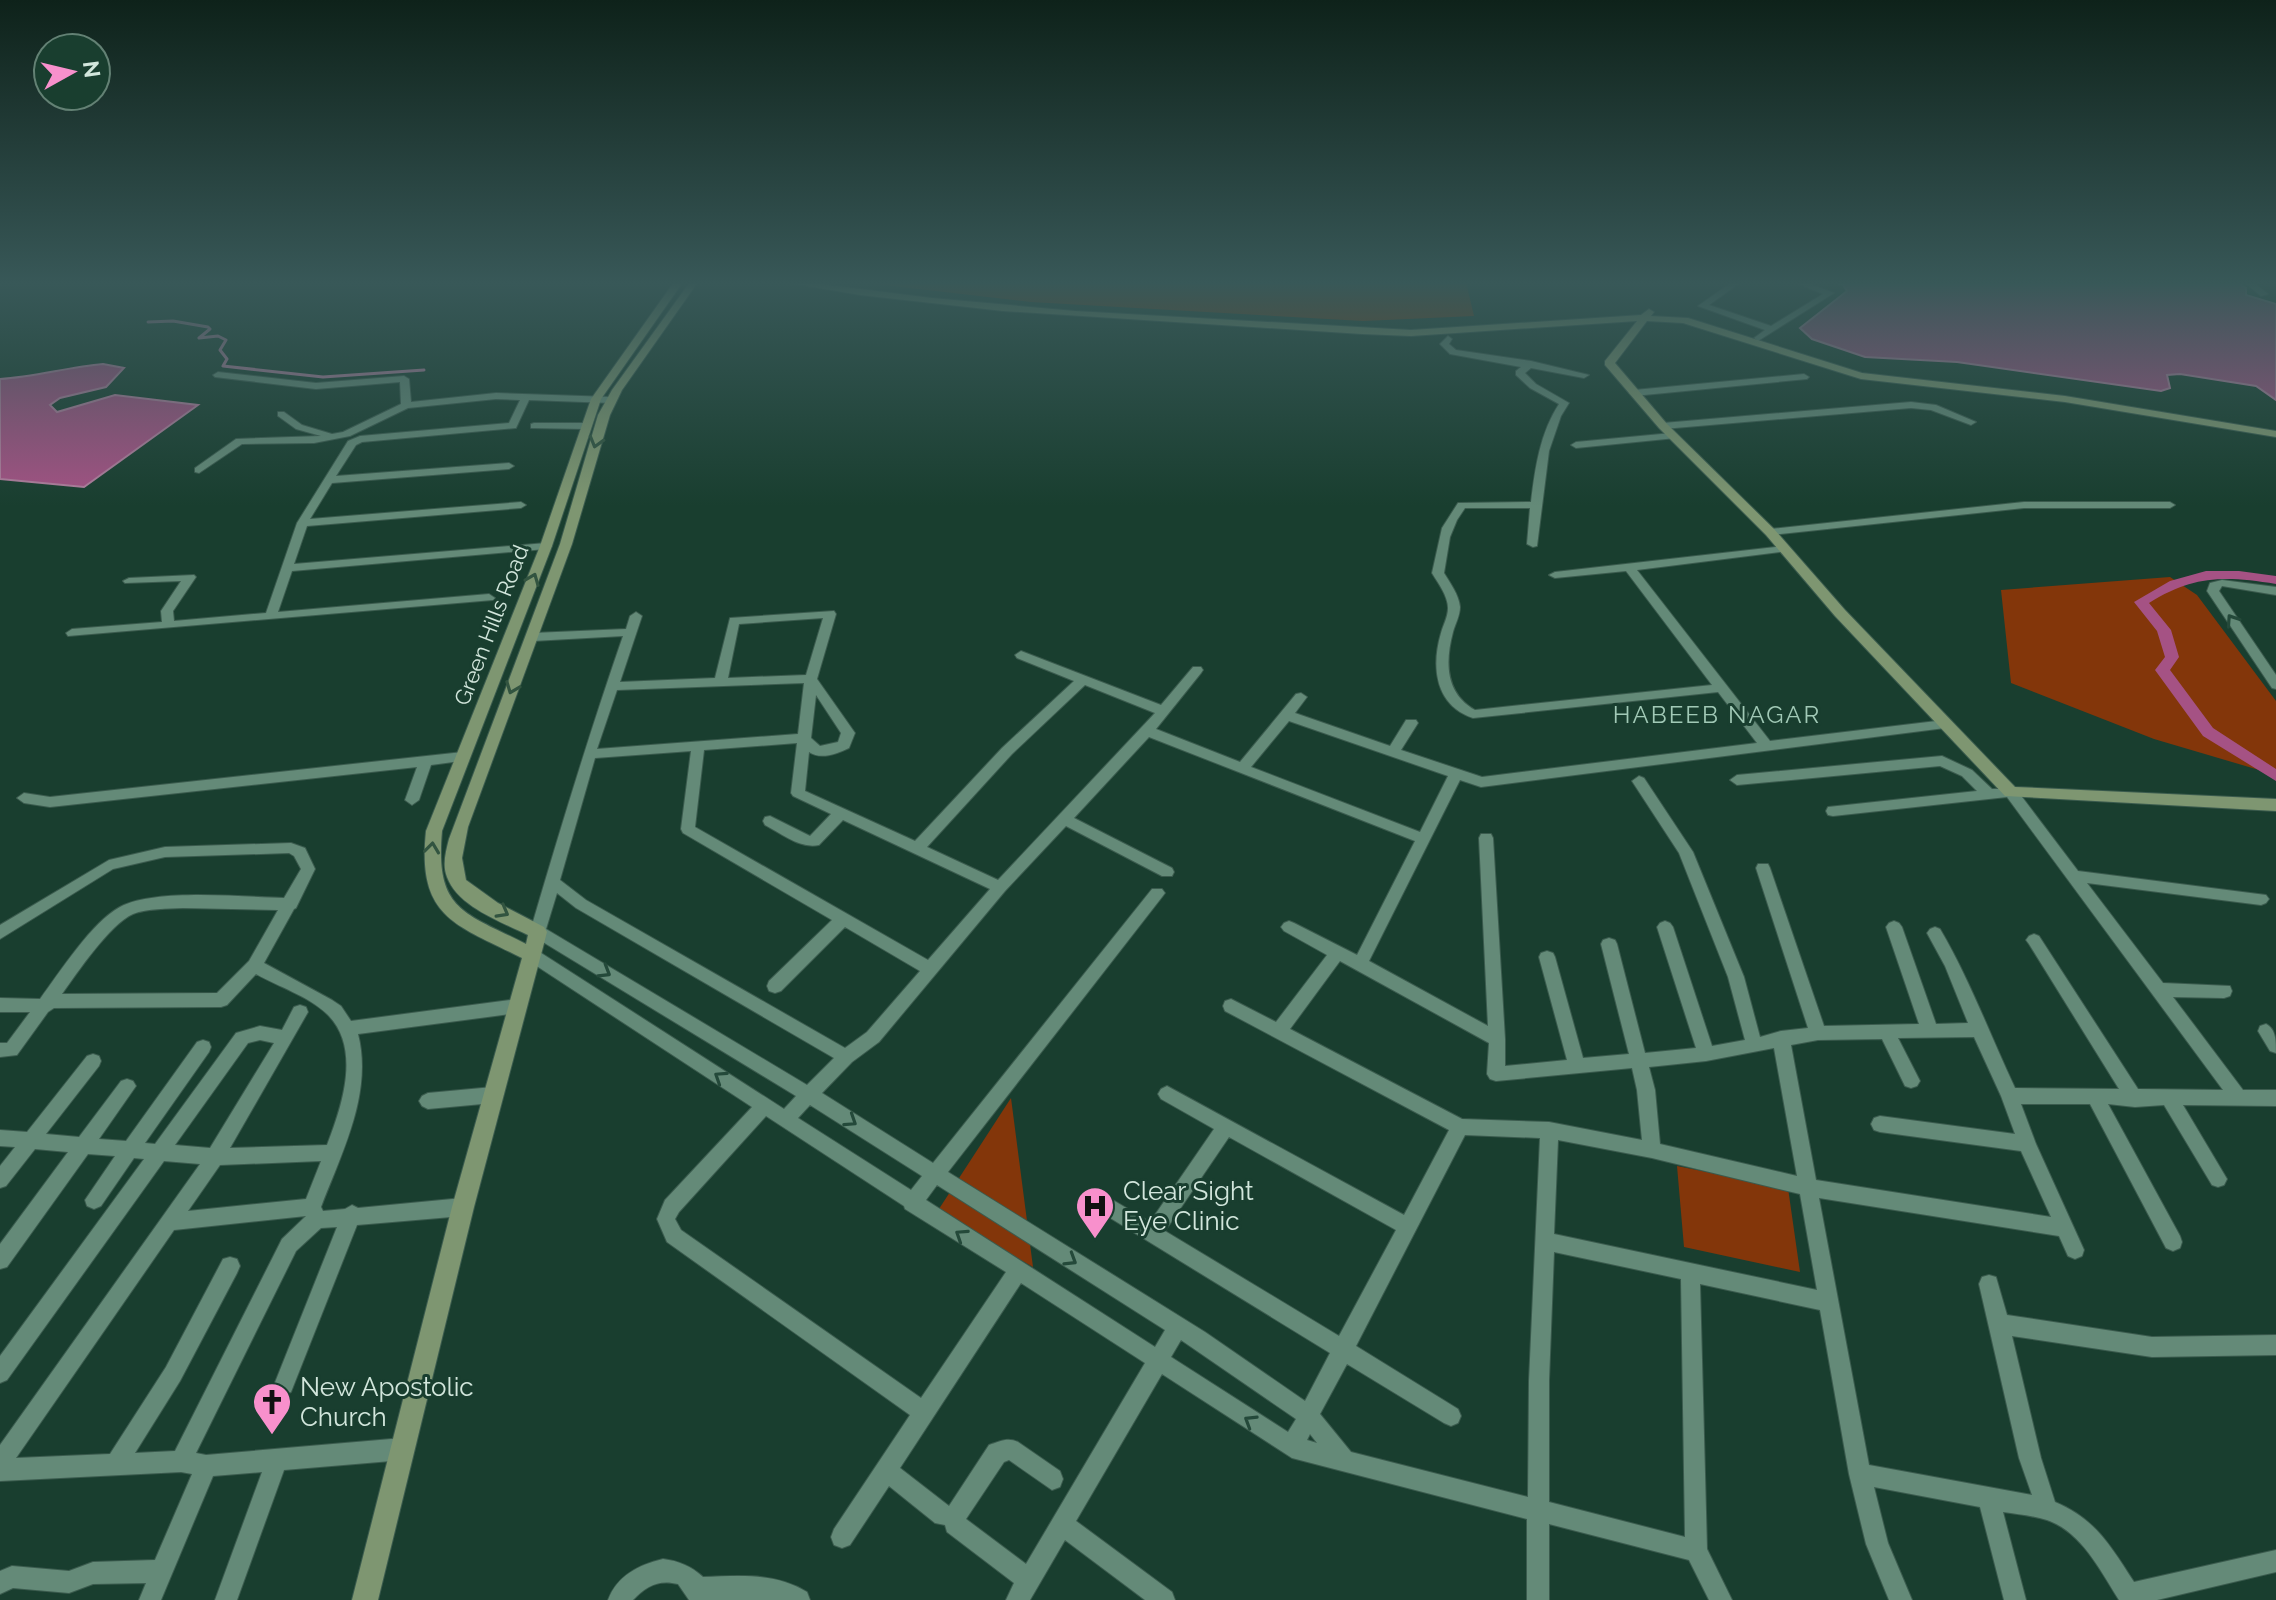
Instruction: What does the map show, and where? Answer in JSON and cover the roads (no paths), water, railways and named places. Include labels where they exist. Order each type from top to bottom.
[{"type":"street","name":"Green Hills Road","points":[[532,955],[449,910],[437,896],[431,876],[434,831],[546,546],[586,426],[631,357]]},
{"type":"street","name":"Green Hills Road","points":[[538,932],[464,890],[455,878],[453,854],[460,827],[533,637],[604,400],[637,357]]},
{"type":"street","points":[[1483,357],[1584,375]]},
{"type":"street","points":[[1614,357],[1609,363],[1668,431],[1770,532],[2011,792],[2238,1097]]},
{"type":"street","points":[[1801,357],[1861,376],[2065,399],[2276,431]]},
{"type":"street","points":[[1819,357],[1865,371],[2065,393],[2276,431]]},
{"type":"street","points":[[1531,364],[1519,373],[1533,386],[1564,403],[1547,447],[1536,505],[1533,544]]},
{"type":"street","points":[[218,375],[316,386],[404,379],[406,405]]},
{"type":"street","points":[[1634,393],[1804,377]]},
{"type":"street","points":[[199,470],[240,441],[314,440],[346,434],[406,405],[526,396],[604,400]]},
{"type":"street","points":[[271,616],[302,523],[352,443],[363,435],[513,426],[526,396]]},
{"type":"street","points":[[1576,445],[1668,431],[1911,405],[1933,407],[1971,422]]},
{"type":"street","points":[[281,414],[299,427],[325,434],[346,434]]},
{"type":"street","points":[[534,426],[586,426]]},
{"type":"street","points":[[327,480],[509,466]]},
{"type":"street","points":[[302,523],[521,505]]},
{"type":"street","points":[[1536,505],[1462,505],[1454,513],[1447,531],[1438,573],[1453,600],[1454,612],[1446,633],[1441,679],[1449,697],[1461,709],[1473,714],[1721,688]]},
{"type":"street","points":[[1770,532],[2024,505],[2170,505]]},
{"type":"street","points":[[287,568],[546,546]]},
{"type":"street","points":[[1555,575],[1784,549]]},
{"type":"street","points":[[1629,567],[1766,746]]},
{"type":"street","points":[[129,581],[190,577],[167,611],[168,625]]},
{"type":"street","points":[[2276,591],[2222,583],[2213,588],[2276,685]]},
{"type":"street","points":[[72,633],[489,598]]},
{"type":"street","points":[[721,681],[734,621],[830,614],[811,679],[798,793],[804,800],[918,847],[1000,887]]},
{"type":"street","points":[[365,1600],[463,1207],[551,881],[589,754],[636,616]]},
{"type":"street","points":[[533,637],[630,632]]},
{"type":"street","points":[[1021,655],[1163,711]]},
{"type":"street","points":[[786,1118],[846,1057],[873,1037],[1000,887],[1147,731],[1197,670]]},
{"type":"street","points":[[612,686],[811,679]]},
{"type":"street","points":[[589,754],[803,738],[817,751],[833,750],[844,745],[848,733],[811,679]]},
{"type":"street","points":[[918,847],[1007,751],[1083,680]]},
{"type":"street","points":[[1244,766],[1301,697]]},
{"type":"street","points":[[1286,715],[1481,782],[1945,724]]},
{"type":"street","points":[[1393,752],[1411,723]]},
{"type":"street","points":[[1147,731],[1244,766],[1423,839]]},
{"type":"street","points":[[698,746],[688,829],[930,969]]},
{"type":"street","points":[[24,798],[50,802],[463,757]]},
{"type":"street","points":[[412,800],[426,761]]},
{"type":"street","points":[[1737,780],[1942,761],[1967,773],[1987,792]]},
{"type":"street","points":[[1360,964],[1456,774]]},
{"type":"street","points":[[1639,781],[1686,852],[1736,977],[1754,1044]]},
{"type":"street","points":[[1833,811],[1987,792],[2276,805]]},
{"type":"street","points":[[821,809],[840,815]]},
{"type":"street","points":[[770,821],[810,841],[818,838],[840,815]]},
{"type":"street","points":[[1064,819],[1167,872]]},
{"type":"street","points":[[1486,838],[1497,1039],[1496,1074],[1706,1054],[1818,1033],[1979,1030]]},
{"type":"street","points":[[0,933],[109,865],[165,852],[291,848],[300,852],[308,869],[255,965],[221,1000],[0,1005]]},
{"type":"street","points":[[1763,868],[1818,1033]]},
{"type":"street","points":[[2073,876],[2261,899]]},
{"type":"street","points":[[551,881],[581,904],[846,1057]]},
{"type":"street","points":[[912,1203],[1157,893]]},
{"type":"street","points":[[0,1050],[11,1050],[100,934],[124,910],[149,905],[291,904]]},
{"type":"street","points":[[775,986],[843,919]]},
{"type":"street","points":[[1289,927],[1497,1039]]},
{"type":"street","points":[[1665,927],[1706,1054]]},
{"type":"street","points":[[1894,927],[1930,1031]]},
{"type":"street","points":[[538,932],[808,1094],[1178,1327],[1308,1415],[1347,1462]]},
{"type":"street","points":[[1935,933],[1953,965],[2010,1096],[2027,1144],[2075,1250]]},
{"type":"street","points":[[2034,940],[2135,1099]]},
{"type":"street","points":[[1609,944],[1639,1059],[1652,1150]]},
{"type":"street","points":[[1280,1029],[1337,953]]},
{"type":"street","points":[[532,955],[786,1118],[1017,1272],[1292,1447],[1541,1514],[1696,1551]]},
{"type":"street","points":[[1547,957],[1577,1067]]},
{"type":"street","points":[[181,1461],[289,1245],[315,1213],[331,1153],[357,1079],[357,1054],[350,1028],[333,1009],[304,1005],[255,965]]},
{"type":"street","points":[[2161,990],[2224,991]]},
{"type":"street","points":[[0,1463],[215,1157],[304,1005]]},
{"type":"street","points":[[350,1028],[518,1006]]},
{"type":"street","points":[[1231,1006],[1280,1029],[1460,1127],[1549,1130],[1652,1150],[1810,1188],[2065,1228]]},
{"type":"street","points":[[1887,1032],[1911,1081]]},
{"type":"street","points":[[0,1373],[242,1038],[260,1033],[286,1038]]},
{"type":"street","points":[[1781,1038],[1860,1474],[1877,1544],[1901,1600]]},
{"type":"street","points":[[94,1200],[203,1047]]},
{"type":"street","points":[[0,1180],[93,1061]]},
{"type":"street","points":[[2,1249],[127,1086]]},
{"type":"street","points":[[1167,1094],[1407,1226]]},
{"type":"street","points":[[428,1101],[493,1095]]},
{"type":"street","points":[[2010,1096],[2276,1098]]},
{"type":"street","points":[[2169,1098],[2218,1179]]},
{"type":"street","points":[[2096,1099],[2173,1242]]},
{"type":"street","points":[[764,1106],[672,1206],[666,1219],[674,1236],[923,1412]]},
{"type":"street","points":[[1880,1124],[2027,1144]]},
{"type":"street","points":[[1153,1233],[1226,1127]]},
{"type":"street","points":[[1292,1447],[1341,1348],[1460,1127]]},
{"type":"street","points":[[1538,1600],[1541,1514],[1539,1381],[1549,1130]]},
{"type":"street","points":[[0,1138],[215,1157],[331,1153]]},
{"type":"street","points":[[1101,1202],[1451,1416]]},
{"type":"street","points":[[171,1222],[463,1207]]},
{"type":"street","points":[[284,1385],[352,1214]]},
{"type":"street","points":[[1545,1241],[1829,1302]]},
{"type":"street","points":[[115,1465],[173,1374],[230,1266]]},
{"type":"street","points":[[842,1537],[1017,1272]]},
{"type":"street","points":[[1690,1272],[1696,1551],[1721,1600]]},
{"type":"street","points":[[1989,1284],[2030,1458],[2047,1509]]},
{"type":"street","points":[[1999,1324],[2152,1347],[2276,1345]]},
{"type":"street","points":[[1052,1479],[1011,1449],[1003,1449],[997,1453],[955,1516],[955,1524],[1022,1590],[1178,1327]]},
{"type":"street","points":[[0,1470],[181,1461],[206,1466],[403,1449]]},
{"type":"street","points":[[226,1600],[277,1459]]},
{"type":"street","points":[[150,1600],[206,1466]]},
{"type":"street","points":[[885,1469],[943,1515]]},
{"type":"street","points":[[1860,1474],[2047,1509],[2069,1516],[2091,1535],[2130,1598],[2276,1561]]},
{"type":"street","points":[[1989,1498],[2015,1600]]},
{"type":"street","points":[[1061,1524],[1164,1600]]},
{"type":"street","points":[[619,1600],[635,1582],[664,1569],[678,1571],[700,1594],[745,1587],[791,1594],[799,1600]]},
{"type":"street","points":[[0,1583],[12,1577],[69,1582],[93,1573],[162,1571]]},
{"type":"waterway","points":[[225,357],[223,366],[323,377],[424,370]]},
{"type":"waterway","points":[[2276,580],[2206,575],[2175,583],[2141,602],[2164,630],[2172,657],[2162,670],[2208,732],[2276,776]]},
{"type":"place","name":"Clear Sight Eye Clinic","points":[[1095,1240]]},
{"type":"place","name":"New Apostolic Church","points":[[272,1436]]},
{"type":"district","name":"HABEEB NAGAR","points":[[1717,714]]}]
